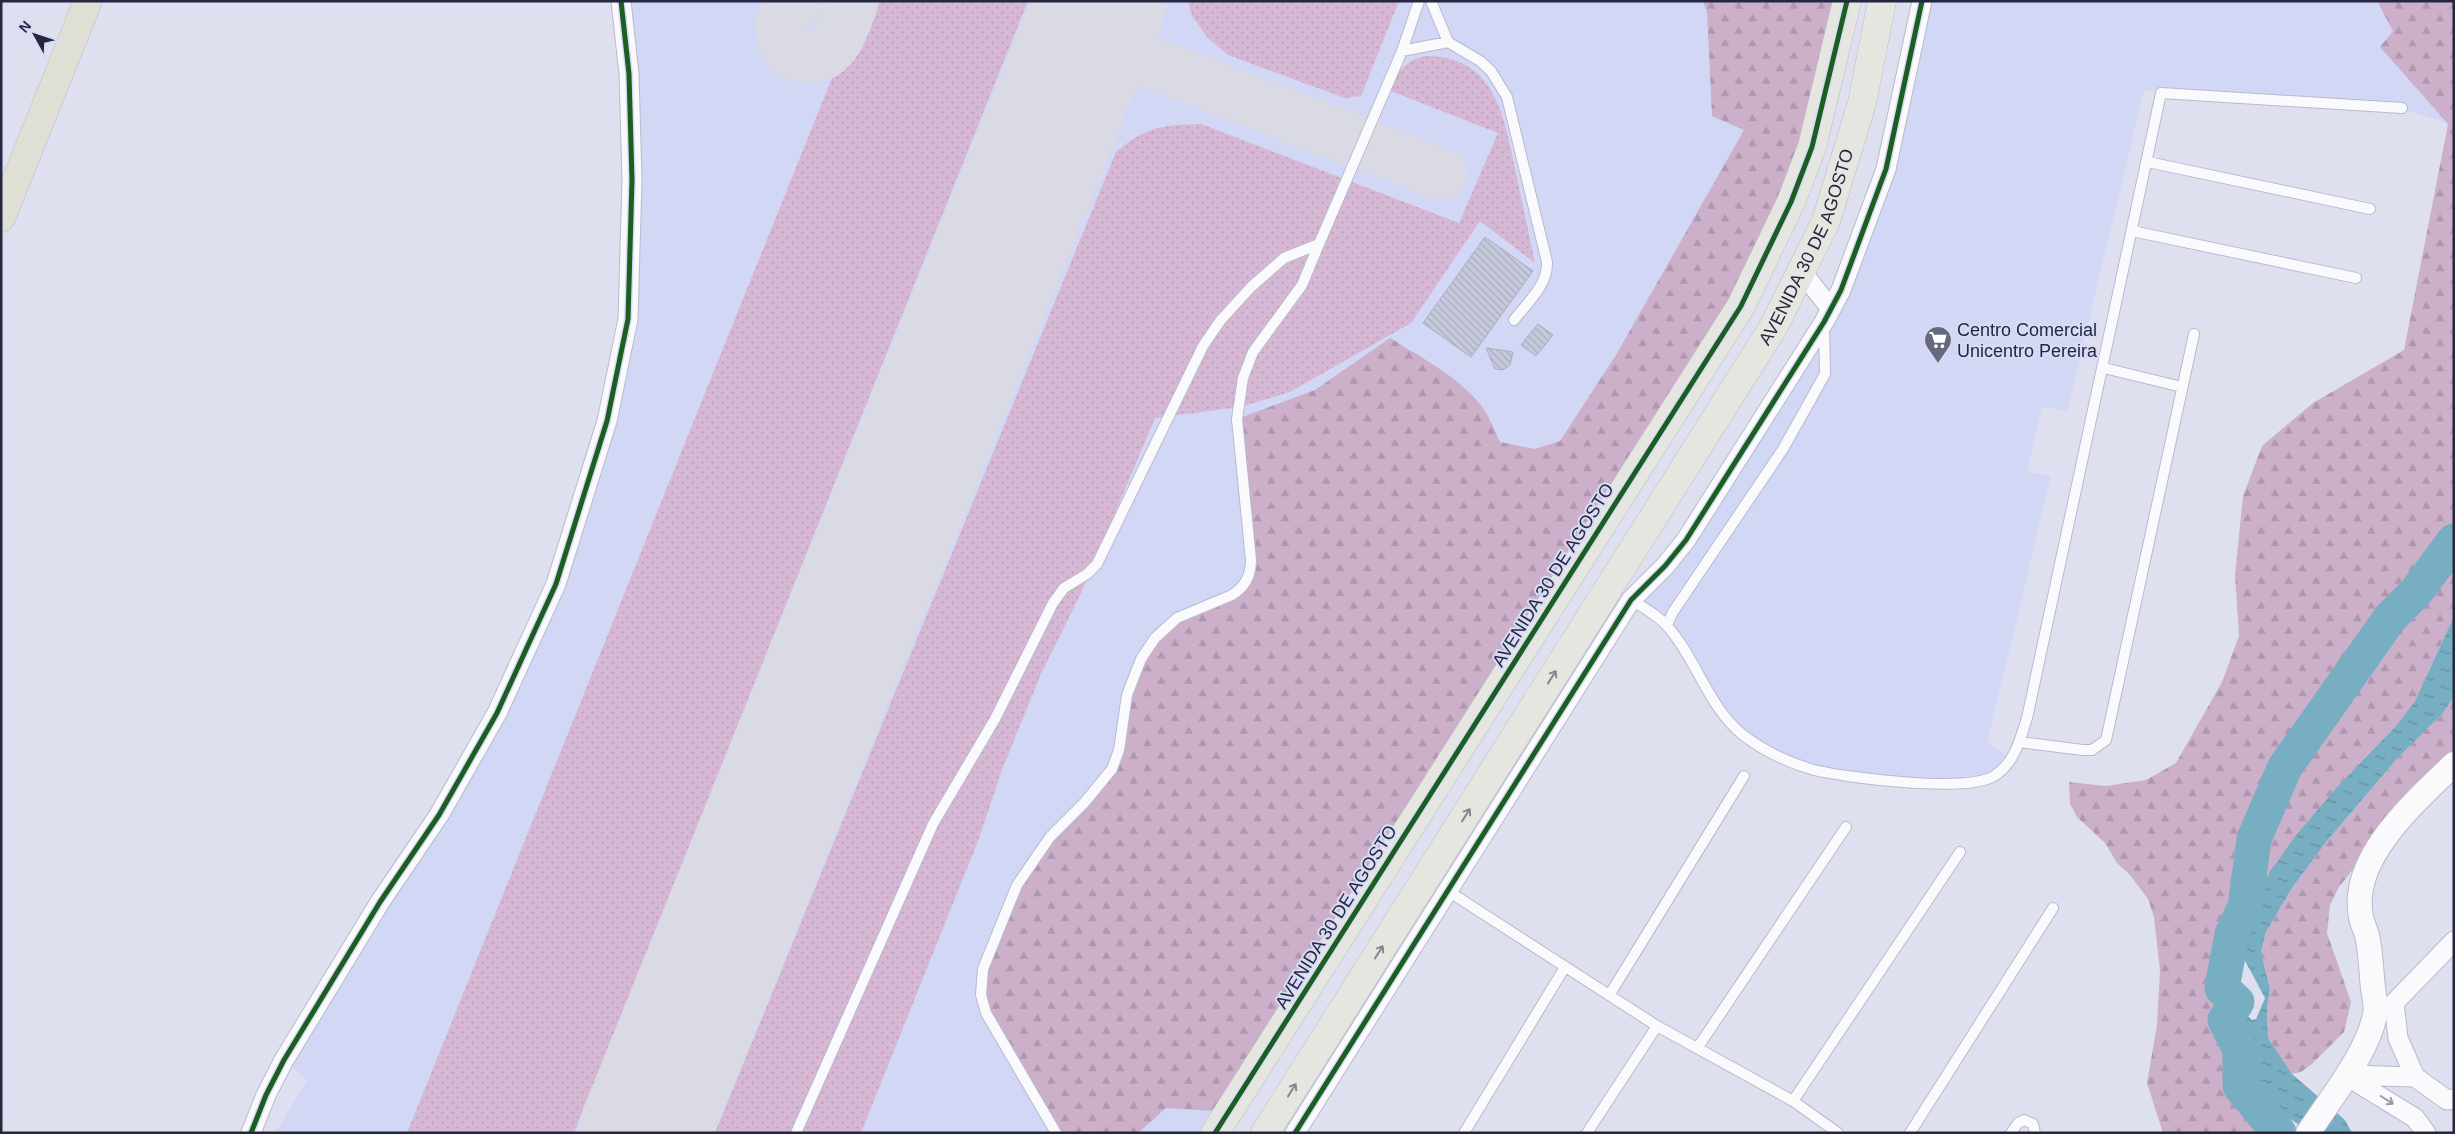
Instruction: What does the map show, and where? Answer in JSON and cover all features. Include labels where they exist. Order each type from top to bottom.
[{"type":"highway","points":[[1,218],[88,1]]},
{"type":"main road","name":"AVENIDA 30 DE AGOSTO","points":[[1215,1133],[1740,306],[1791,202],[1812,148],[1847,1]]},
{"type":"main road","name":"AVENIDA 30 DE AGOSTO","points":[[1266,1132],[1619,595],[1774,326],[1826,221],[1862,103],[1882,1]]},
{"type":"street","points":[[250,1133],[266,1095],[284,1060],[380,902],[439,815],[497,713],[556,584],[607,421],[628,319],[632,180],[629,74],[621,1]]},
{"type":"street","points":[[1295,1133],[1448,890],[1619,595],[1665,566],[1686,540],[1841,290],[1886,169],[1922,1]]},
{"type":"street","points":[[1802,272],[1827,315]]},
{"type":"street","points":[[2454,764],[2412,806],[2382,843],[2366,870],[2361,885],[2360,900],[2361,917],[2384,999],[2415,1077],[2447,1100],[2454,1099]]},
{"type":"street","points":[[2308,1133],[2367,1041],[2376,1013],[2384,999],[2454,941]]},
{"type":"street","points":[[2345,1075],[2415,1077]]},
{"type":"street","points":[[2345,1075],[2415,1118],[2426,1133]]},
{"type":"lane","points":[[1056,1133],[986,1013],[981,995],[983,969],[1017,885],[1032,861],[1050,837],[1101,785],[1112,769],[1119,750],[1127,695],[1132,678],[1141,659],[1156,638],[1177,618],[1189,611],[1232,595],[1246,581],[1251,570],[1238,419],[1238,397],[1243,378],[1253,352],[1302,285],[1402,50],[1419,1]]},
{"type":"lane","points":[[1431,1],[1448,42],[1486,66],[1501,83],[1507,97],[1547,262],[1547,270],[1542,283],[1514,320]]},
{"type":"lane","points":[[1402,50],[1448,42]]},
{"type":"lane","points":[[1619,595],[1653,613],[1667,625],[1682,645],[1714,702],[1728,720],[1765,749],[1813,770],[1850,777],[1953,784],[1993,777],[2012,759],[2027,718],[2162,93],[2402,108]]},
{"type":"lane","points":[[2148,162],[2370,209]]},
{"type":"lane","points":[[2132,231],[2356,278]]},
{"type":"lane","points":[[796,1133],[933,824],[995,719],[1053,603],[1064,588],[1087,574],[1097,564],[1204,346],[1220,321],[1245,294],[1284,258],[1319,244]]},
{"type":"lane","points":[[1667,625],[1673,612],[1783,449],[1825,374],[1827,315]]},
{"type":"lane","points":[[2019,742],[2092,750],[2106,740],[2194,334]]},
{"type":"lane","points":[[2104,368],[2182,387]]},
{"type":"lane","points":[[1610,994],[1744,776]]},
{"type":"lane","points":[[1698,1047],[1846,827]]},
{"type":"lane","points":[[1793,1101],[1960,852]]},
{"type":"lane","points":[[1448,890],[1565,968],[1610,994],[1658,1026],[1793,1101],[1838,1133]]},
{"type":"lane","points":[[1910,1133],[2052,908]]},
{"type":"lane","points":[[1464,1133],[1565,968]]},
{"type":"lane","points":[[1587,1133],[1658,1026]]},
{"type":"lane","points":[[2011,1133],[2018,1123],[2024,1120],[2033,1124],[2035,1133]]},
{"type":"shaded area","points":[[621,1],[1847,1],[1215,1133],[275,1133],[307,1080],[284,1060],[439,815],[556,584],[628,319]]},
{"type":"shaded area","points":[[863,1],[1028,1],[574,1133],[407,1133]]},
{"type":"shaded area","points":[[1188,1],[1399,1],[1361,96],[1345,98],[1228,55],[1207,37],[1192,16]]},
{"type":"shaded area","name":"Centro Comercial Unicentro Pereira","points":[[1922,1],[2377,1],[2393,31],[2381,47],[2448,124],[2402,108],[2144,90],[2067,411],[2042,407],[2027,472],[2051,476],[1987,743],[2012,759],[1977,781],[1850,777],[1789,761],[1728,720],[1667,625],[1631,600],[1644,589],[1824,322],[1886,169]]},
{"type":"shaded area","points":[[1424,56],[1448,58],[1467,66],[1482,78],[1492,93],[1501,111],[1507,131],[1535,263],[1480,221],[1411,323],[1290,392],[1240,407],[1155,418],[1082,591],[1041,674],[1002,770],[978,841],[861,1133],[715,1133],[1116,152],[1146,132],[1165,126],[1201,124],[1459,223],[1498,133],[1388,90],[1406,64]]},
{"type":"green space","points":[[1703,1],[1847,1],[1791,202],[1229,1112],[1166,1108],[1138,1133],[1056,1133],[986,1013],[981,983],[1017,885],[1112,769],[1132,678],[1167,626],[1231,595],[1251,570],[1237,419],[1315,390],[1390,338],[1441,370],[1466,389],[1485,411],[1500,442],[1535,449],[1560,441],[1616,355],[1744,130],[1712,116],[1707,13]]},
{"type":"green space","points":[[2377,1],[2454,1],[2454,616],[2415,701],[2395,727],[2336,788],[2232,934],[2222,988],[2259,1085],[2286,1116],[2280,1133],[2163,1133],[2147,1083],[2157,1025],[2160,971],[2154,917],[2148,899],[2130,875],[2117,863],[2105,843],[2077,817],[2070,803],[2069,782],[2106,786],[2146,780],[2176,763],[2222,682],[2239,636],[2235,575],[2243,496],[2262,446],[2313,403],[2404,350],[2448,124],[2380,47],[2393,31]]},
{"type":"green space","points":[[2454,697],[2454,764],[2382,843],[2354,868],[2339,887],[2330,905],[2327,933],[2351,1002],[2344,1032],[2312,1064],[2301,1072],[2292,1074],[2268,1038],[2267,1008],[2270,989],[2261,952],[2266,932],[2292,888],[2327,841],[2396,760],[2443,713]]},
{"type":"water","points":[[2454,616],[2454,697],[2443,713],[2396,760],[2327,841],[2292,888],[2266,932],[2261,952],[2270,989],[2267,1008],[2268,1038],[2292,1074],[2345,1120],[2352,1133],[2311,1133],[2286,1116],[2259,1085],[2225,1020],[2222,988],[2232,934],[2246,907],[2293,839],[2336,788],[2395,727],[2415,701]],"holes":[[[2243,957],[2265,998],[2256,1019],[2252,1020],[2241,1007],[2236,990],[2236,972]]]},
{"type":"building","points":[[1485,237],[1533,271],[1471,357],[1423,323]]},
{"type":"building","points":[[1538,324],[1553,335],[1536,356],[1521,345]]},
{"type":"building","points":[[1486,348],[1513,352],[1510,365],[1503,370],[1495,369]]},
{"type":"waterway","points":[[2279,1133],[2240,1086],[2240,1050],[2225,1020],[2237,1002],[2222,988],[2232,934],[2245,907],[2254,839],[2285,767],[2390,618],[2416,592],[2454,541]]},
{"type":"taxiway","points":[[796,1],[785,13],[782,34],[788,48],[794,54],[807,57],[818,56],[834,44],[845,23],[853,1]]},
{"type":"taxiway","points":[[1086,38],[1441,174]]},
{"type":"runway","points":[[644,1133],[1101,1]]},
{"type":"cycle path","points":[[251,1133],[266,1095],[284,1060],[380,902],[439,815],[497,713],[556,584],[607,421],[628,319],[632,180],[629,74],[621,1]]},
{"type":"cycle path","points":[[1215,1133],[1741,306],[1791,202],[1812,147],[1847,1]]},
{"type":"cycle path","points":[[1295,1133],[1631,600],[1665,566],[1686,540],[1824,322],[1841,290],[1886,169],[1922,1]]},
{"type":"place","name":"Centro Comercial Unicentro Pereira","points":[[1938,364]]}]
